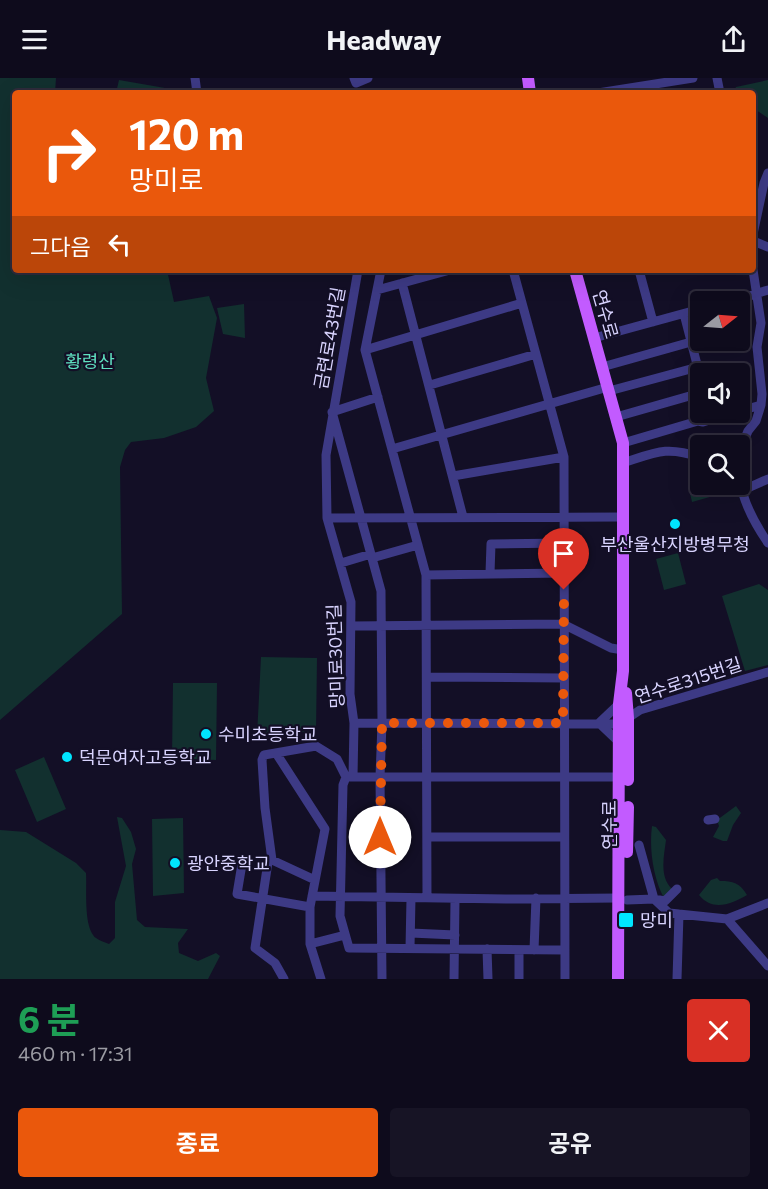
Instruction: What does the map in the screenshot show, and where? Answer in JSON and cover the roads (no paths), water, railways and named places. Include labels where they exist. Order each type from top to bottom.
[{"type":"main road","name":"연수로","points":[[576,273],[623,443],[623,899],[618,979]]},
{"type":"main road","name":"연수로","points":[[623,671],[619,704],[624,721],[620,743],[620,777],[626,979]]},
{"type":"street","points":[[355,81],[368,78]]},
{"type":"street","points":[[617,90],[693,78]]},
{"type":"street","points":[[756,220],[768,173]]},
{"type":"street","name":"금련로43번길","points":[[332,412],[357,273]]},
{"type":"street","points":[[380,273],[365,350],[426,575],[427,898]]},
{"type":"street","points":[[377,290],[439,273]]},
{"type":"street","points":[[514,273],[564,457],[565,979]]},
{"type":"street","points":[[640,273],[653,322]]},
{"type":"street","points":[[747,435],[756,421],[762,394],[757,347],[761,323],[754,273]]},
{"type":"street","points":[[402,283],[463,517]]},
{"type":"street","points":[[750,296],[768,290]]},
{"type":"street","points":[[365,350],[522,303]]},
{"type":"street","points":[[594,338],[690,312]]},
{"type":"street","points":[[684,314],[690,338]]},
{"type":"street","name":"연수로","points":[[602,367],[690,342]]},
{"type":"street","points":[[430,385],[536,354]]},
{"type":"street","points":[[392,450],[608,389],[690,374]]},
{"type":"street","points":[[616,417],[690,396]]},
{"type":"street","points":[[378,397],[332,412],[381,591],[382,979]]},
{"type":"street","points":[[750,408],[761,405]]},
{"type":"street","name":"망미로30번길","points":[[332,412],[326,455],[327,518],[351,602],[350,694],[354,723],[350,777],[343,785],[340,916],[349,948],[382,948]]},
{"type":"street","points":[[623,443],[691,423]]},
{"type":"street","points":[[623,463],[663,450],[679,450],[690,454]]},
{"type":"street","points":[[453,476],[564,457]]},
{"type":"street","points":[[750,487],[768,479]]},
{"type":"street","points":[[743,495],[767,540]]},
{"type":"street","points":[[327,518],[623,517]]},
{"type":"street","points":[[490,573],[491,544],[564,543]]},
{"type":"street","points":[[341,563],[418,545]]},
{"type":"street","points":[[426,575],[564,573]]},
{"type":"street","points":[[351,626],[563,624],[611,648],[623,650]]},
{"type":"street","name":"연수로315번길","points":[[624,721],[640,710],[768,672]]},
{"type":"street","points":[[427,677],[563,678]]},
{"type":"street","points":[[599,723],[619,704]]},
{"type":"street","points":[[354,723],[599,723],[624,721]]},
{"type":"street","points":[[599,723],[620,743]]},
{"type":"street","points":[[272,860],[265,808],[262,760],[264,755],[316,746],[337,759],[350,777],[620,777]]},
{"type":"street","points":[[276,753],[325,829],[310,907],[310,944],[321,979]]},
{"type":"street","points":[[427,837],[564,837]]},
{"type":"street","points":[[639,845],[654,899],[669,914],[727,919],[768,903]]},
{"type":"street","points":[[272,860],[315,880]]},
{"type":"street","points":[[272,860],[268,862],[255,948],[275,963],[284,979]]},
{"type":"street","points":[[242,864],[237,894],[310,907]]},
{"type":"street","points":[[312,896],[654,899],[665,901],[677,889]]},
{"type":"street","points":[[410,948],[411,898]]},
{"type":"street","points":[[534,950],[536,898]]},
{"type":"street","points":[[454,979],[455,899]]},
{"type":"street","points":[[677,979],[679,915]]},
{"type":"street","points":[[727,919],[768,966]]},
{"type":"street","points":[[411,933],[455,935]]},
{"type":"street","points":[[310,944],[345,935]]},
{"type":"street","points":[[382,948],[565,950]]},
{"type":"street","points":[[487,949],[488,979]]},
{"type":"street","points":[[519,950],[519,979]]},
{"type":"place","name":"부산울산지방병무청","points":[[675,524]]},
{"type":"place","name":"수미초등학교","points":[[206,734]]},
{"type":"place","name":"덕문여자고등학교","points":[[67,757]]},
{"type":"place","name":"광안중학교","points":[[175,863]]},
{"type":"place","name":"망미","points":[[626,920]]},
{"type":"park label","name":"황령산","points":[[90,361]]}]
